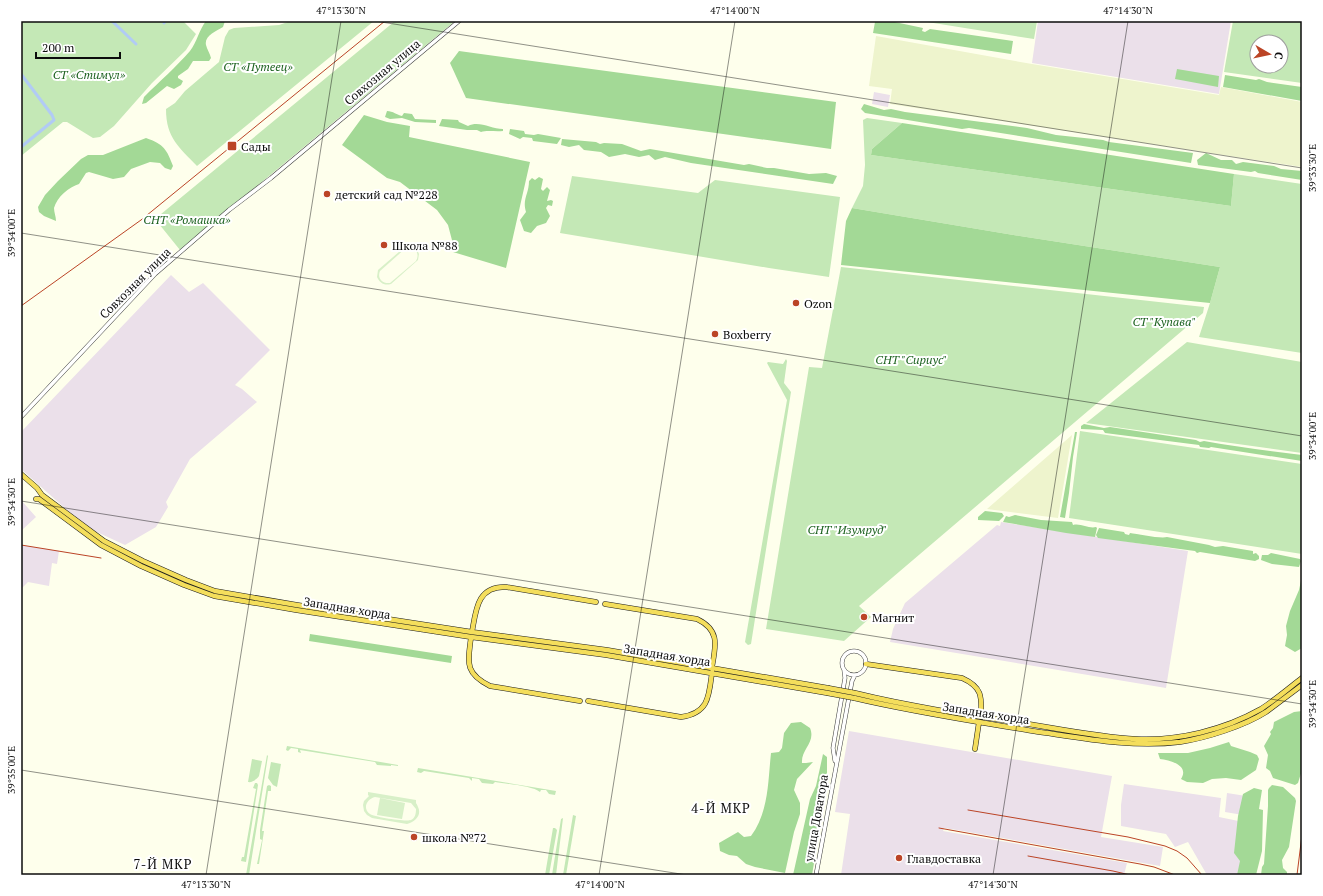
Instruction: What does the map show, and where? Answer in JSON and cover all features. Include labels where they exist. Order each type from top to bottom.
[{"type":"highway","name":"Западная хорда","points":[[21,474],[37,488],[39,498],[102,545],[141,566],[184,585],[214,596],[296,610],[582,649],[981,717],[1121,738],[1152,739],[1196,733],[1238,720],[1262,708],[1300,684]]},
{"type":"highway","points":[[580,701],[490,686],[482,682],[475,677],[468,660],[472,634],[477,606],[481,597],[493,588],[506,587],[596,602]]},
{"type":"highway","points":[[588,701],[681,717],[689,716],[700,710],[705,704],[710,686],[715,653],[715,641],[710,627],[697,619],[605,604]]},
{"type":"highway","points":[[866,664],[962,678],[969,681],[974,684],[981,695],[981,717]]},
{"type":"highway","name":"Западная хорда","points":[[854,695],[887,706],[979,722],[1121,743],[1153,744],[1181,742],[1241,725],[1265,712],[1300,684],[1302,678]]},
{"type":"highway","points":[[975,749],[979,722]]},
{"type":"street","name":"Совхозная улица","points":[[21,418],[155,274],[230,210],[271,178],[459,21]]},
{"type":"street","points":[[851,651],[858,651],[861,653],[865,658],[866,664],[862,672],[855,675],[848,673],[842,666],[843,659],[846,654],[851,651]]},
{"type":"street","name":"улица Доватора","points":[[836,764],[833,748],[845,678],[844,670]]},
{"type":"street","name":"улица Доватора","points":[[816,875],[852,681],[855,675]]},
{"type":"shaded area","points":[[1038,21],[1231,21],[1219,94],[1032,63]]},
{"type":"shaded area","points":[[874,92],[890,95],[888,107],[872,104]]},
{"type":"shaded area","points":[[171,275],[189,292],[203,283],[270,350],[235,385],[257,402],[190,459],[166,502],[168,507],[156,527],[125,545],[86,527],[21,469],[21,432]]},
{"type":"shaded area","points":[[21,500],[36,517],[21,531]]},
{"type":"shaded area","points":[[1001,522],[1188,551],[1166,688],[890,642],[893,629],[905,603],[997,525],[1000,526]]},
{"type":"shaded area","points":[[21,545],[59,551],[57,564],[52,563],[49,586],[28,582],[21,589]]},
{"type":"shaded area","points":[[849,731],[1112,776],[1101,837],[1163,847],[1160,866],[944,828],[943,831],[1127,863],[1124,875],[841,875],[850,814],[835,812]]},
{"type":"shaded area","points":[[1124,784],[1221,798],[1219,817],[1253,824],[1248,875],[1207,875],[1188,842],[1175,847],[1166,834],[1121,826],[1121,805]]},
{"type":"shaded area","points":[[1227,793],[1246,796],[1243,815],[1225,812]]},
{"type":"green space","name":"СТ «Стимул»","points":[[21,21],[183,21],[196,34],[186,50],[152,83],[114,126],[100,137],[93,138],[67,122],[63,122],[21,156]]},
{"type":"green space","points":[[206,21],[225,21],[223,27],[211,34],[207,39],[206,45],[211,58],[209,61],[193,61],[188,69],[178,76],[178,78],[183,81],[181,85],[174,89],[167,86],[146,103],[142,104],[144,97],[190,51]]},
{"type":"green space","name":"СТ «Путеец»","points":[[291,21],[374,21],[197,166],[179,147],[171,135],[168,127],[166,109],[175,103],[185,91],[219,62],[225,37],[229,30],[234,28],[279,25]]},
{"type":"green space","name":"СНТ «Ромашка»","points":[[395,21],[455,21],[180,250],[155,219]]},
{"type":"green space","points":[[876,21],[890,21],[923,28],[922,31],[925,32],[930,29],[1013,41],[1011,54],[873,33]]},
{"type":"green space","points":[[921,21],[1037,21],[1034,39]]},
{"type":"green space","points":[[1233,21],[1302,21],[1302,83],[1224,72]]},
{"type":"green space","points":[[876,36],[1219,95],[1221,87],[1302,102],[1302,167],[890,104],[892,89],[869,86]]},
{"type":"green space","points":[[459,51],[836,102],[831,149],[466,98],[450,63]]},
{"type":"green space","points":[[1177,69],[1219,76],[1218,87],[1175,79]]},
{"type":"green space","points":[[1225,75],[1256,80],[1259,79],[1267,82],[1302,87],[1302,101],[1223,87]]},
{"type":"green space","points":[[864,104],[884,110],[891,109],[1027,128],[1056,135],[1193,153],[1191,163],[969,128],[962,129],[865,113],[861,109]]},
{"type":"green space","points":[[387,111],[402,116],[404,113],[412,114],[415,119],[436,120],[436,123],[415,122],[402,118],[390,119],[385,117]]},
{"type":"green space","points":[[364,115],[387,122],[410,126],[409,137],[530,162],[506,268],[453,252],[453,244],[448,225],[437,210],[400,182],[387,178],[342,145]]},
{"type":"green space","points":[[867,118],[902,123],[872,149],[871,155],[1231,206],[1234,174],[1302,184],[1302,353],[1199,337],[1220,267],[852,208],[863,186],[865,165],[863,120]]},
{"type":"green space","points":[[442,119],[458,120],[459,122],[468,126],[472,124],[481,124],[503,129],[503,131],[481,132],[477,130],[439,126]]},
{"type":"green space","points":[[902,123],[1234,174],[1231,206],[871,155],[872,149]]},
{"type":"green space","points":[[510,129],[524,131],[525,134],[538,134],[561,138],[557,144],[533,141],[532,138],[523,137],[520,139],[509,134]]},
{"type":"green space","points":[[146,138],[164,148],[173,166],[171,170],[165,168],[160,163],[150,162],[131,169],[124,177],[113,179],[89,172],[86,173],[79,184],[67,190],[58,200],[54,208],[56,221],[39,212],[38,207],[45,195],[81,159],[88,155],[103,155]]},
{"type":"green space","points":[[562,139],[596,142],[600,144],[622,144],[641,151],[650,149],[744,165],[749,164],[809,174],[826,173],[837,176],[833,184],[691,163],[665,157],[655,160],[649,155],[639,157],[625,154],[609,157],[601,152],[584,150],[579,145],[569,147],[561,145]]},
{"type":"green space","points":[[1206,153],[1221,160],[1232,160],[1236,164],[1243,162],[1302,171],[1302,180],[1258,173],[1255,171],[1251,172],[1198,165],[1197,160]]},
{"type":"green space","points":[[572,176],[698,193],[715,180],[840,197],[829,277],[560,233]]},
{"type":"green space","points":[[539,177],[543,179],[541,189],[543,191],[547,187],[550,190],[547,201],[553,201],[552,206],[548,205],[546,208],[550,216],[546,223],[537,226],[531,233],[524,231],[520,220],[526,212],[525,200],[529,181],[532,178],[535,180]]},
{"type":"green space","points":[[852,208],[1220,267],[1210,303],[841,265],[846,221]]},
{"type":"green space","points":[[407,245],[413,246],[419,254],[418,260],[389,285],[382,284],[379,281],[377,277],[378,270]],"holes":[[[407,247],[410,247],[417,253],[418,256],[416,261],[390,283],[385,283],[381,280],[379,276],[380,271]]]},
{"type":"green space","name":"СНТ \"Изумруд\"","points":[[841,267],[1204,307],[1203,313],[859,606],[871,617],[844,641],[766,629],[809,367],[822,368]]},
{"type":"green space","points":[[1187,342],[1302,362],[1302,453],[1086,423]]},
{"type":"green space","points":[[786,359],[784,383],[791,392],[751,644],[748,645],[745,642],[787,400],[767,363],[783,364]]},
{"type":"green space","points":[[1084,424],[1196,440],[1200,442],[1204,441],[1302,455],[1302,461],[1211,447],[1200,447],[1199,445],[1105,433],[1103,430],[1081,429],[1081,426]]},
{"type":"green space","points":[[1080,431],[1302,464],[1302,554],[1069,518]]},
{"type":"green space","points":[[1075,432],[1077,432],[1065,518],[1060,517]]},
{"type":"green space","points":[[1072,435],[1058,518],[987,509]]},
{"type":"green space","points":[[985,511],[1002,513],[1004,516],[999,521],[978,520],[978,517]]},
{"type":"green space","points":[[1015,515],[1041,520],[1072,522],[1073,525],[1097,528],[1095,537],[1003,522],[1006,516],[1009,517]]},
{"type":"green space","points":[[1099,528],[1124,532],[1125,534],[1129,535],[1130,533],[1155,537],[1167,537],[1215,547],[1223,546],[1253,551],[1253,554],[1256,553],[1259,556],[1259,559],[1255,561],[1098,538],[1096,535]]},
{"type":"green space","points":[[1271,553],[1300,559],[1301,561],[1299,567],[1272,564],[1261,560],[1262,555],[1268,555]]},
{"type":"green space","points":[[1302,576],[1302,648],[1295,652],[1285,646],[1287,635],[1286,626],[1290,611],[1299,590]]},
{"type":"green space","points":[[310,634],[452,656],[451,663],[309,641]]},
{"type":"green space","points":[[1302,711],[1302,770],[1298,783],[1295,785],[1273,778],[1270,771],[1266,768],[1268,755],[1264,746],[1271,734],[1270,732],[1273,728],[1274,722],[1294,712]]},
{"type":"green space","points":[[801,722],[810,728],[811,733],[810,742],[802,758],[802,763],[813,762],[797,779],[794,790],[800,803],[800,814],[794,832],[785,873],[746,864],[737,856],[729,855],[720,851],[719,843],[738,832],[744,837],[751,836],[757,827],[767,796],[771,753],[779,752],[782,748],[784,733],[791,723]]},
{"type":"green space","points":[[1229,742],[1231,746],[1257,755],[1259,759],[1256,770],[1241,780],[1226,778],[1212,779],[1203,783],[1187,782],[1181,779],[1183,770],[1181,767],[1173,762],[1160,759],[1158,753],[1188,753]]},
{"type":"green space","points":[[287,746],[398,766],[377,765],[375,762],[300,750],[301,753],[298,752],[298,749],[291,748],[288,751],[286,750]]},
{"type":"green space","points":[[823,754],[827,757],[827,786],[812,875],[793,875],[810,799],[816,786]]},
{"type":"green space","points":[[267,755],[249,875],[246,875]]},
{"type":"green space","points":[[252,759],[262,761],[259,776],[251,782],[248,782]]},
{"type":"green space","points":[[271,762],[281,764],[277,787],[273,785],[268,778]]},
{"type":"green space","points":[[418,768],[556,791],[555,795],[549,794],[546,790],[541,790],[540,792],[532,788],[495,782],[493,784],[482,783],[479,779],[472,778],[472,781],[469,778],[424,771],[421,773],[417,772]]},
{"type":"green space","points":[[255,783],[258,785],[246,862],[241,861],[242,857],[244,857],[256,789],[253,788]]},
{"type":"green space","points":[[1272,785],[1283,787],[1295,798],[1296,801],[1289,847],[1282,860],[1283,868],[1287,872],[1287,875],[1261,875],[1264,864],[1268,790]]},
{"type":"green space","points":[[267,786],[271,786],[271,791],[268,791],[262,831],[264,831],[259,864],[257,864],[262,840],[260,839],[260,830]]},
{"type":"green space","points":[[1254,788],[1262,790],[1259,809],[1263,810],[1262,851],[1256,875],[1237,875],[1240,861],[1234,853],[1238,816],[1243,794]]},
{"type":"green space","points":[[368,792],[416,800],[419,810],[417,818],[413,822],[407,824],[372,818],[364,811],[364,801],[369,796]],"holes":[[[375,797],[411,803],[416,809],[415,816],[411,820],[390,819],[373,815],[366,809],[366,804]]]},
{"type":"green space","points":[[380,798],[405,803],[402,819],[377,815]]},
{"type":"green space","points":[[573,815],[576,816],[566,875],[563,875]]},
{"type":"green space","points":[[563,818],[556,875],[552,875],[561,819]]},
{"type":"green space","points":[[553,828],[557,830],[549,875],[545,875]]},
{"type":"waterway","points":[[112,21],[136,44]]},
{"type":"waterway","points":[[21,74],[52,115],[54,120],[21,147]]},
{"type":"railway","points":[[21,306],[141,220],[385,21]]},
{"type":"railway","points":[[21,545],[101,558]]},
{"type":"railway","points":[[968,810],[1128,837],[1165,846],[1177,851],[1187,858],[1202,875]]},
{"type":"railway","points":[[939,828],[1140,864],[1154,867],[1175,875]]},
{"type":"railway","points":[[1297,875],[1302,835]]},
{"type":"railway","points":[[1028,856],[1130,875]]},
{"type":"place","name":"Сады","points":[[232,146]]},
{"type":"place","name":"детский сад №228","points":[[327,194]]},
{"type":"place","name":"Школа №88","points":[[384,245]]},
{"type":"place","name":"Ozon","points":[[796,303]]},
{"type":"place","name":"Boxberry","points":[[715,334]]},
{"type":"place","name":"Магнит","points":[[864,617]]},
{"type":"place","name":"школа №72","points":[[414,837]]},
{"type":"place","name":"Главдоставка","points":[[899,858]]},
{"type":"district","name":"4-Й МКР","points":[[721,808]]},
{"type":"district","name":"7-Й МКР","points":[[163,864]]},
{"type":"park label","name":"СТ \"Купава\"","points":[[1164,321]]},
{"type":"park label","name":"СНТ \"Сириус\"","points":[[911,359]]}]
